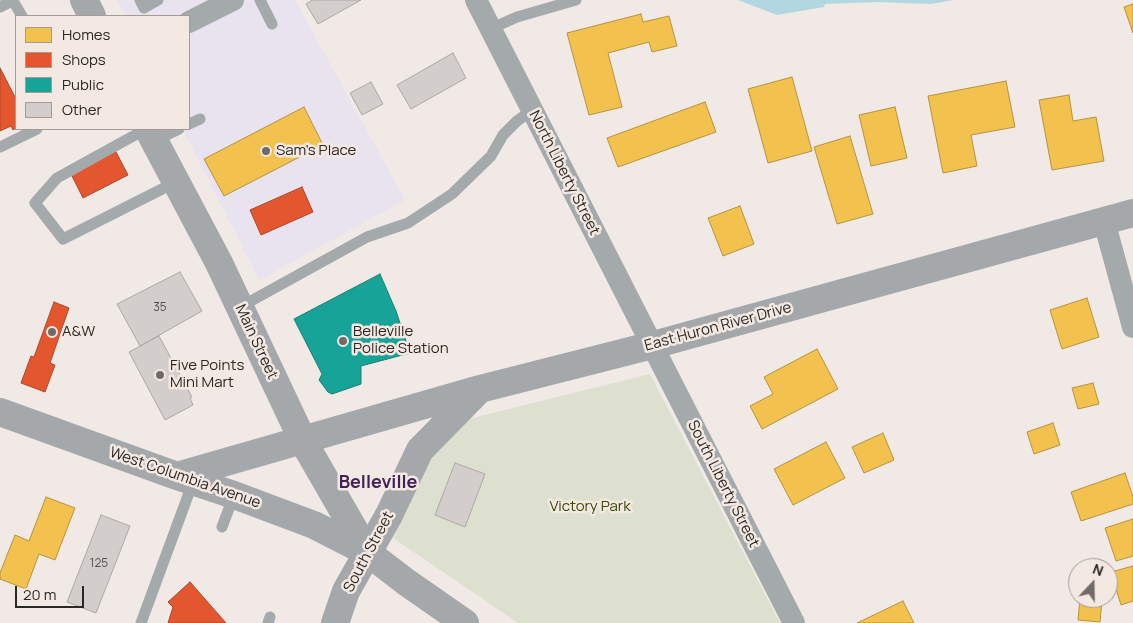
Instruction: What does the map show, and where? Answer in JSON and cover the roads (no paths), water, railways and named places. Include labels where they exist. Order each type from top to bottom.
[{"type":"main road","points":[[84,0],[92,15]]},
{"type":"main road","name":"Main Street","points":[[150,133],[197,219],[303,441],[368,552]]},
{"type":"main road","name":"East Huron River Drive","points":[[185,478],[363,422],[480,389],[652,345],[1133,213]]},
{"type":"main road","name":"South Street","points":[[335,623],[346,591],[389,515],[420,450],[480,389]]},
{"type":"main road","name":"West Columbia Avenue","points":[[0,412],[234,494],[314,525],[368,552]]},
{"type":"main road","points":[[368,552],[406,582],[465,623]]},
{"type":"street","points":[[190,22],[233,0]]},
{"type":"street","name":"North Liberty Street","points":[[476,0],[652,345]]},
{"type":"street","points":[[1104,222],[1133,327]]},
{"type":"street","name":"South Liberty Street","points":[[652,345],[794,623]]},
{"type":"lane","points":[[0,7],[14,0],[22,15]]},
{"type":"lane","points":[[140,0],[144,8],[158,0]]},
{"type":"lane","points":[[260,0],[272,24]]},
{"type":"lane","points":[[490,29],[517,17],[576,0]]},
{"type":"lane","points":[[240,307],[367,238],[408,223],[444,199],[475,173],[491,156],[503,135],[516,120],[532,110]]},
{"type":"lane","points":[[190,124],[200,119]]},
{"type":"lane","points":[[0,147],[35,130]]},
{"type":"lane","points":[[172,130],[150,133],[57,178],[35,203],[63,239],[176,182]]},
{"type":"lane","points":[[140,623],[185,478]]},
{"type":"lane","points":[[222,527],[234,494]]},
{"type":"water","points":[[738,0],[953,0],[931,4],[877,2],[825,4],[824,7],[777,15]]},
{"type":"place","name":"Sam's Place","points":[[266,151]]},
{"type":"place","name":"A&W","points":[[52,332]]},
{"type":"place","name":"Belleville Police Station","points":[[343,341]]},
{"type":"place","name":"Five Points Mini Mart","points":[[160,375]]},
{"type":"district","name":"Belleville","points":[[378,483]]},
{"type":"park label","name":"Victory Park","points":[[590,507]]}]
